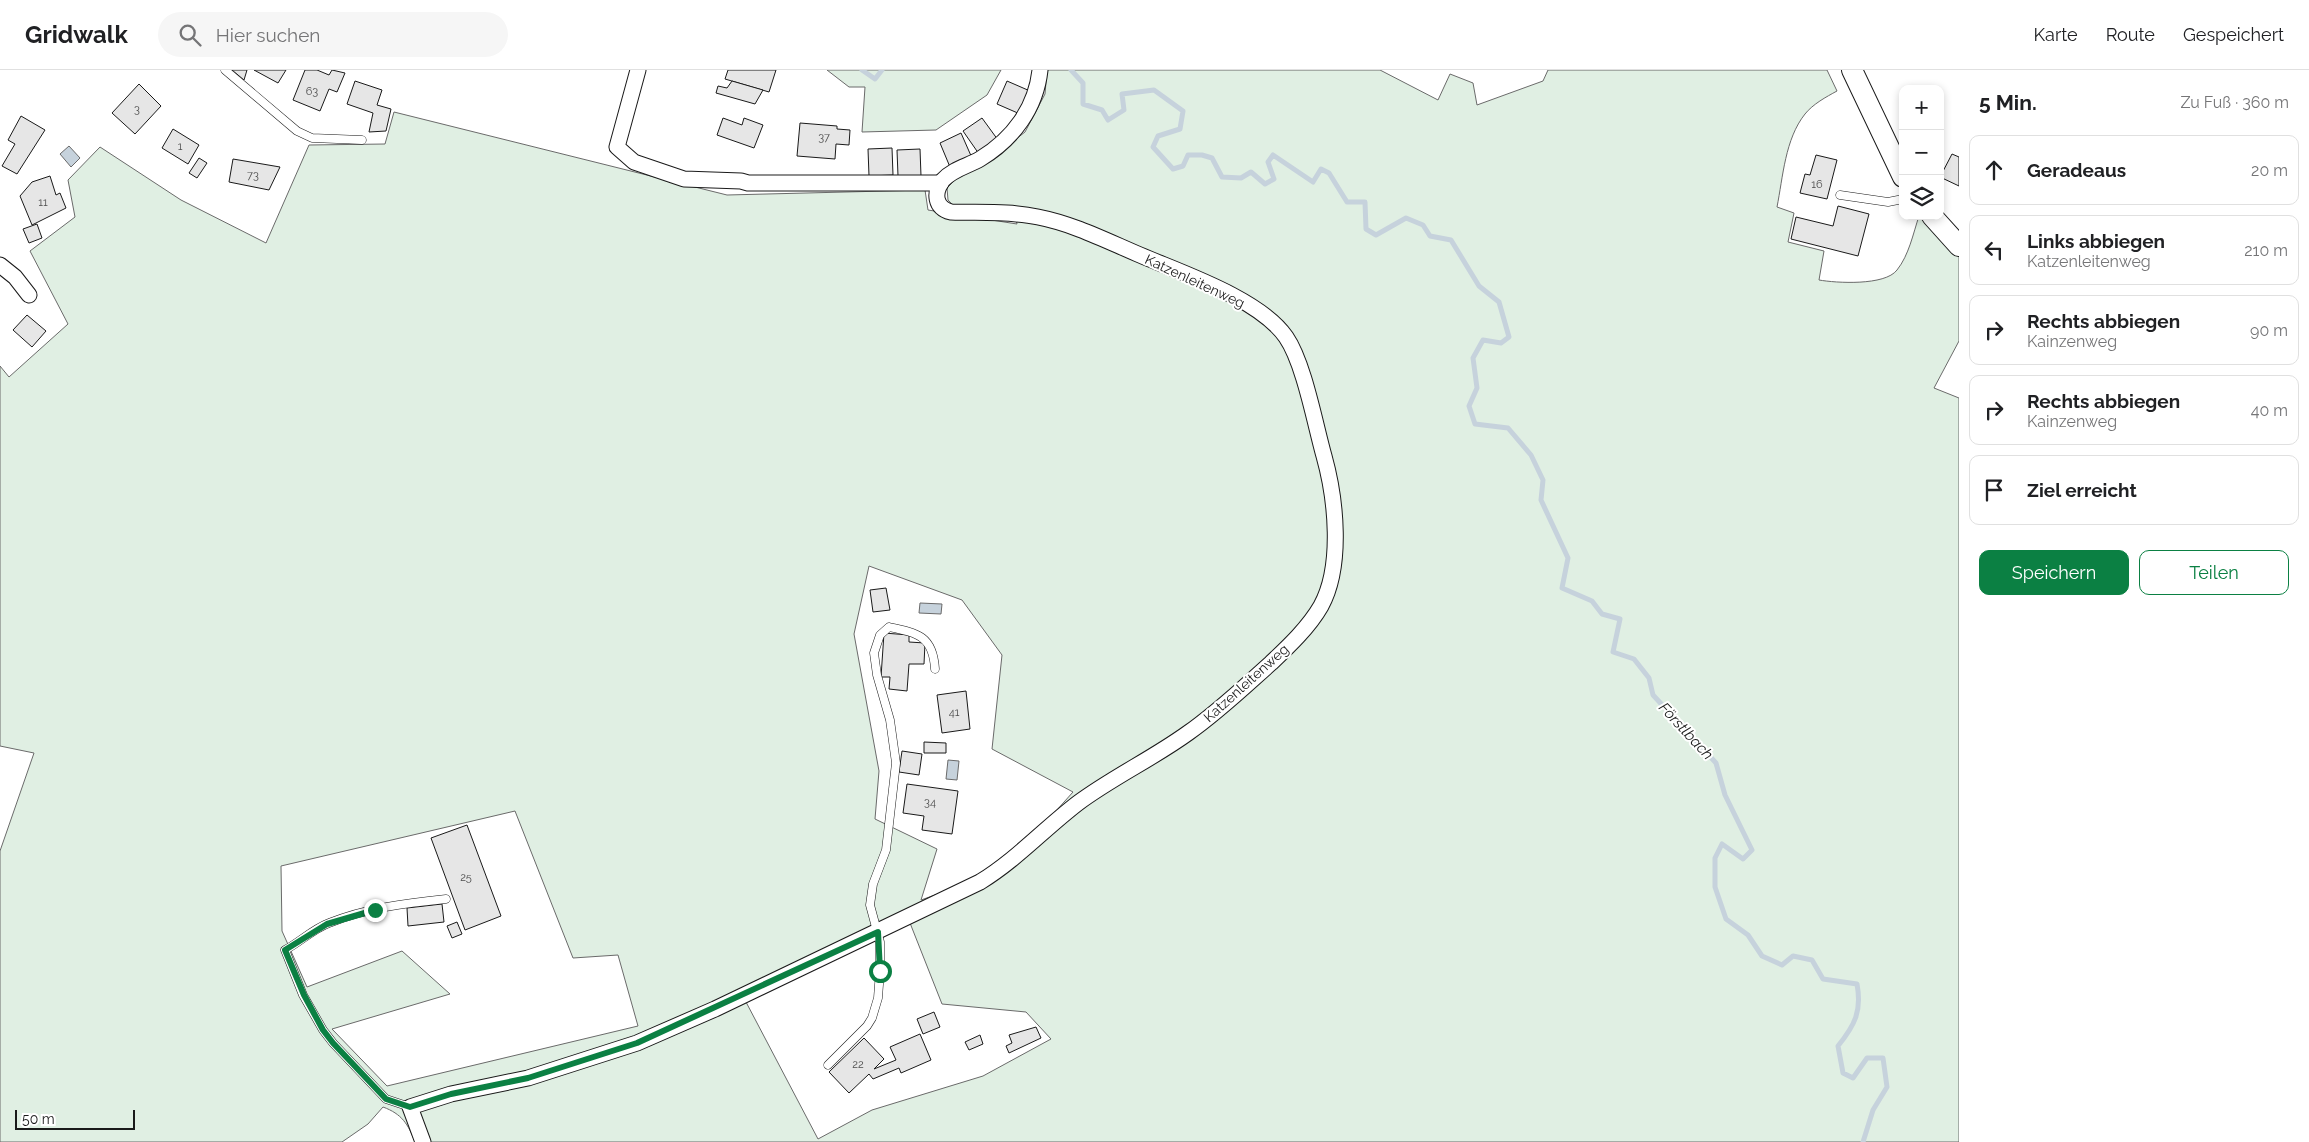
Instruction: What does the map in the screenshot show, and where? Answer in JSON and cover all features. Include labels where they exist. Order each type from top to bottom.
[{"type":"street","points":[[638,70],[617,147],[634,162],[684,179],[741,181],[748,183],[941,183],[955,170],[991,151],[1012,132],[1032,104],[1040,70]]},
{"type":"street","points":[[1852,70],[1902,175]]},
{"type":"street","name":"Katzenleitenweg","points":[[410,1107],[451,1094],[528,1078],[637,1043],[878,932],[966,889],[998,871],[1079,802],[1186,735],[1209,718],[1285,649],[1314,618],[1330,585],[1334,554],[1334,507],[1328,469],[1299,364],[1287,338],[1279,328],[1270,319],[1238,299],[1079,229],[1035,216],[946,211],[941,208],[937,200],[937,193],[941,183]]},
{"type":"street","points":[[1936,220],[1959,246]]},
{"type":"street","points":[[0,265],[15,278],[28,295]]},
{"type":"street","points":[[410,1107],[423,1142]]},
{"type":"lane","points":[[225,70],[296,131],[312,138],[362,140]]},
{"type":"lane","points":[[1840,195],[1888,202],[1899,200]]},
{"type":"lane","points":[[828,1066],[860,1034],[876,1009],[880,971],[878,932],[872,914],[871,893],[886,850],[896,763],[890,720],[875,664],[874,652],[880,635],[889,627],[911,632],[928,641],[934,655],[935,669]]},
{"type":"lane","points":[[410,1107],[386,1099],[333,1043],[307,1002],[285,950],[327,924],[406,903],[446,899]]},
{"type":"green space","points":[[827,70],[1001,70],[987,95],[936,130],[862,132],[865,87],[849,87]]},
{"type":"green space","points":[[1047,70],[1380,70],[1438,100],[1450,74],[1473,83],[1477,105],[1543,81],[1548,70],[1827,70],[1837,91],[1824,98],[1805,114],[1793,135],[1786,159],[1777,207],[1794,213],[1788,242],[1824,251],[1819,280],[1837,282],[1872,281],[1891,275],[1905,258],[1918,220],[1925,220],[1959,255],[1959,341],[1934,388],[1959,398],[1959,1142],[415,1142],[404,1120],[383,1107],[368,1124],[342,1142],[0,1142],[0,851],[34,753],[0,746],[0,366],[9,377],[68,324],[30,251],[75,217],[68,180],[100,147],[181,200],[266,243],[309,145],[385,144],[394,112],[727,195],[925,190],[928,210],[1017,224],[1014,209],[956,208],[948,200],[947,188],[958,177],[1002,150],[1025,132],[1045,94]],"holes":[[[869,566],[962,600],[1002,655],[992,749],[1073,792],[1047,821],[1014,852],[966,884],[921,900],[937,849],[875,819],[879,771],[854,634]],[[515,811],[573,958],[618,955],[638,1026],[387,1086],[332,1029],[450,994],[402,951],[307,987],[282,931],[281,866]],[[910,923],[942,1004],[1026,1012],[1051,1039],[983,1076],[872,1110],[818,1139],[746,1002]]]},
{"type":"shaded area","points":[[69,146],[80,158],[71,167],[60,154]]},
{"type":"shaded area","points":[[920,603],[942,604],[941,614],[919,613]]},
{"type":"shaded area","points":[[948,760],[959,761],[957,780],[946,779]]},
{"type":"building","points":[[232,70],[247,70],[244,80]]},
{"type":"building","points":[[254,70],[286,70],[278,83]]},
{"type":"building","points":[[305,70],[317,70],[329,75],[332,70],[345,73],[337,92],[329,89],[320,111],[293,100]]},
{"type":"building","points":[[728,70],[776,70],[769,92],[725,79]]},
{"type":"building","points":[[355,81],[382,90],[377,105],[391,109],[386,131],[369,132],[373,113],[347,104]]},
{"type":"building","points":[[732,81],[763,90],[755,104],[716,93],[718,86],[727,88]]},
{"type":"building","points":[[1007,81],[1030,91],[1020,114],[997,104]]},
{"type":"building","points":[[139,84],[161,106],[135,134],[112,113]]},
{"type":"building","points":[[21,116],[45,130],[17,174],[2,166],[15,144],[8,140]]},
{"type":"building","points":[[723,118],[742,125],[744,118],[763,125],[754,148],[717,135]]},
{"type":"building","points":[[982,118],[998,140],[979,154],[963,131]]},
{"type":"building","points":[[800,123],[837,126],[837,129],[850,130],[849,145],[836,144],[835,159],[797,156]]},
{"type":"building","points":[[173,129],[199,145],[188,164],[162,148]]},
{"type":"building","points":[[961,133],[972,158],[950,167],[940,143]]},
{"type":"building","points":[[892,148],[893,175],[869,176],[868,149]]},
{"type":"building","points":[[920,149],[921,176],[898,176],[897,150]]},
{"type":"building","points":[[1952,154],[1959,157],[1959,186],[1944,179],[1944,169]]},
{"type":"building","points":[[1816,155],[1837,160],[1827,199],[1800,193],[1805,174],[1810,175]]},
{"type":"building","points":[[199,158],[207,163],[197,178],[189,173]]},
{"type":"building","points":[[233,159],[280,167],[269,190],[229,182]]},
{"type":"building","points":[[50,176],[56,195],[60,193],[66,208],[32,225],[20,196],[32,182]]},
{"type":"building","points":[[1838,206],[1869,214],[1858,256],[1791,239],[1796,217],[1833,226]]},
{"type":"building","points":[[37,224],[42,238],[29,243],[23,229]]},
{"type":"building","points":[[27,315],[46,331],[32,347],[13,330]]},
{"type":"building","points":[[886,588],[890,610],[873,612],[870,590]]},
{"type":"building","points":[[884,633],[909,635],[909,642],[925,643],[924,664],[909,664],[907,691],[889,689],[890,677],[881,677]]},
{"type":"building","points":[[966,691],[970,729],[942,733],[937,695]]},
{"type":"building","points":[[924,742],[946,743],[946,753],[924,753]]},
{"type":"building","points":[[902,751],[922,754],[919,775],[899,772]]},
{"type":"building","points":[[907,784],[958,791],[952,834],[922,830],[924,816],[903,813]]},
{"type":"building","points":[[467,825],[501,916],[465,930],[431,838]]},
{"type":"building","points":[[442,904],[444,922],[408,926],[407,908]]},
{"type":"building","points":[[457,922],[462,934],[452,938],[447,926]]},
{"type":"building","points":[[934,1012],[940,1027],[923,1034],[917,1019]]},
{"type":"building","points":[[1036,1027],[1041,1038],[1009,1053],[1006,1046],[1012,1043],[1009,1035]]},
{"type":"building","points":[[920,1034],[931,1060],[901,1073],[899,1068],[873,1079],[869,1074],[849,1093],[829,1072],[864,1038],[884,1059],[874,1069],[896,1060],[890,1047]]},
{"type":"building","points":[[980,1035],[983,1044],[969,1050],[965,1042]]},
{"type":"waterway","name":"Förstlbach","points":[[862,70],[875,79],[882,70]]},
{"type":"waterway","name":"Förstlbach","points":[[1071,70],[1083,83],[1083,104],[1102,110],[1108,120],[1124,110],[1122,94],[1154,90],[1183,111],[1180,129],[1158,136],[1153,147],[1173,169],[1183,166],[1188,155],[1202,155],[1212,158],[1222,177],[1241,178],[1251,172],[1265,184],[1274,179],[1268,162],[1273,155],[1313,182],[1321,169],[1329,173],[1347,202],[1365,202],[1366,229],[1376,235],[1406,218],[1423,225],[1430,236],[1451,240],[1479,286],[1499,302],[1509,337],[1501,343],[1483,340],[1473,358],[1477,388],[1469,406],[1475,424],[1508,428],[1531,455],[1543,480],[1541,500],[1568,558],[1562,588],[1592,601],[1602,614],[1620,619],[1613,652],[1634,659],[1649,678],[1653,695],[1716,763],[1725,795],[1752,850],[1743,859],[1722,844],[1715,858],[1715,887],[1726,919],[1748,935],[1762,956],[1782,965],[1793,956],[1812,960],[1823,979],[1857,984],[1859,1002],[1856,1017],[1838,1046],[1843,1073],[1853,1078],[1867,1058],[1883,1058],[1887,1087],[1873,1110],[1863,1142]]},
{"type":"route","points":[[375,910],[327,924],[285,950],[314,1016],[333,1043],[386,1099],[410,1107],[451,1094],[528,1078],[637,1043],[715,1009],[878,932],[880,971]]}]
